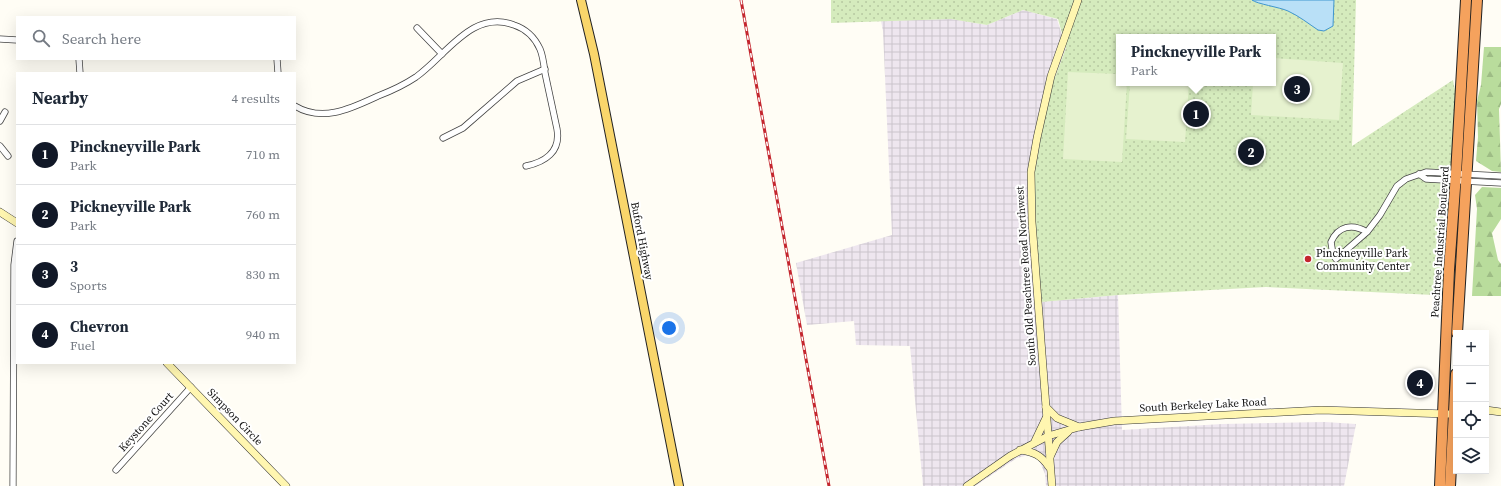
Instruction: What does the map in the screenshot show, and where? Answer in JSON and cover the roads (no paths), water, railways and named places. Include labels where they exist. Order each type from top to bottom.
[{"type":"highway","name":"Peachtree Industrial Boulevard","points":[[1457,330],[1466,0]]},
{"type":"highway","name":"Peachtree Industrial Boulevard","points":[[1440,486],[1449,270],[1461,178],[1477,0]]},
{"type":"highway","points":[[1450,486],[1453,438]]},
{"type":"main road","name":"Buford Highway","points":[[582,0],[596,61],[679,486]]},
{"type":"street","name":"South Old Peachtree Road Northwest","points":[[1052,486],[1032,222],[1031,172],[1050,82],[1078,0]]},
{"type":"street","points":[[296,106],[317,114],[336,113],[350,109],[416,77],[464,34],[477,26],[489,22],[501,21],[520,27],[532,37],[540,50],[558,132],[554,150],[546,160],[526,166]]},
{"type":"street","points":[[417,28],[442,54]]},
{"type":"street","points":[[0,39],[16,40]]},
{"type":"street","points":[[79,60],[80,72]]},
{"type":"street","points":[[277,60],[278,72]]},
{"type":"street","points":[[443,138],[463,128],[517,81],[544,69]]},
{"type":"street","points":[[0,121],[5,112]]},
{"type":"street","points":[[0,146],[8,156]]},
{"type":"street","points":[[1367,232],[1350,226],[1339,230],[1331,242],[1333,255],[1336,259],[1367,232],[1380,215],[1397,186],[1406,178],[1418,174],[1426,179],[1501,176]]},
{"type":"street","points":[[1461,178],[1501,183]]},
{"type":"street","points":[[0,212],[16,222]]},
{"type":"street","points":[[13,486],[14,265],[16,249]]},
{"type":"street","name":"Simpson Circle","points":[[168,364],[286,486]]},
{"type":"street","name":"Keystone Court","points":[[116,470],[191,387]]},
{"type":"street","points":[[1046,407],[1056,418],[1076,428],[1057,442],[1050,460]]},
{"type":"street","name":"South Berkeley Lake Road","points":[[966,486],[1034,442],[1048,436],[1076,428],[1114,421],[1321,410],[1453,414]]},
{"type":"street","points":[[1489,412],[1501,413]]},
{"type":"street","points":[[1034,442],[1040,435],[1047,416]]},
{"type":"street","points":[[1020,450],[1031,452],[1040,456],[1050,468]]},
{"type":"water","points":[[1252,0],[1334,0],[1333,26],[1324,31],[1318,30],[1288,11]]},
{"type":"railway","points":[[741,0],[829,486]]},
{"type":"place","name":"3","points":[[1297,89]]},
{"type":"place","name":"Pinckneyville Park","points":[[1196,114]]},
{"type":"place","name":"Pickneyville Park","points":[[1251,152]]},
{"type":"place","name":"Pinckneyville Park Community Center","points":[[1308,259]]},
{"type":"place","name":"Chevron","points":[[1420,383]]}]
